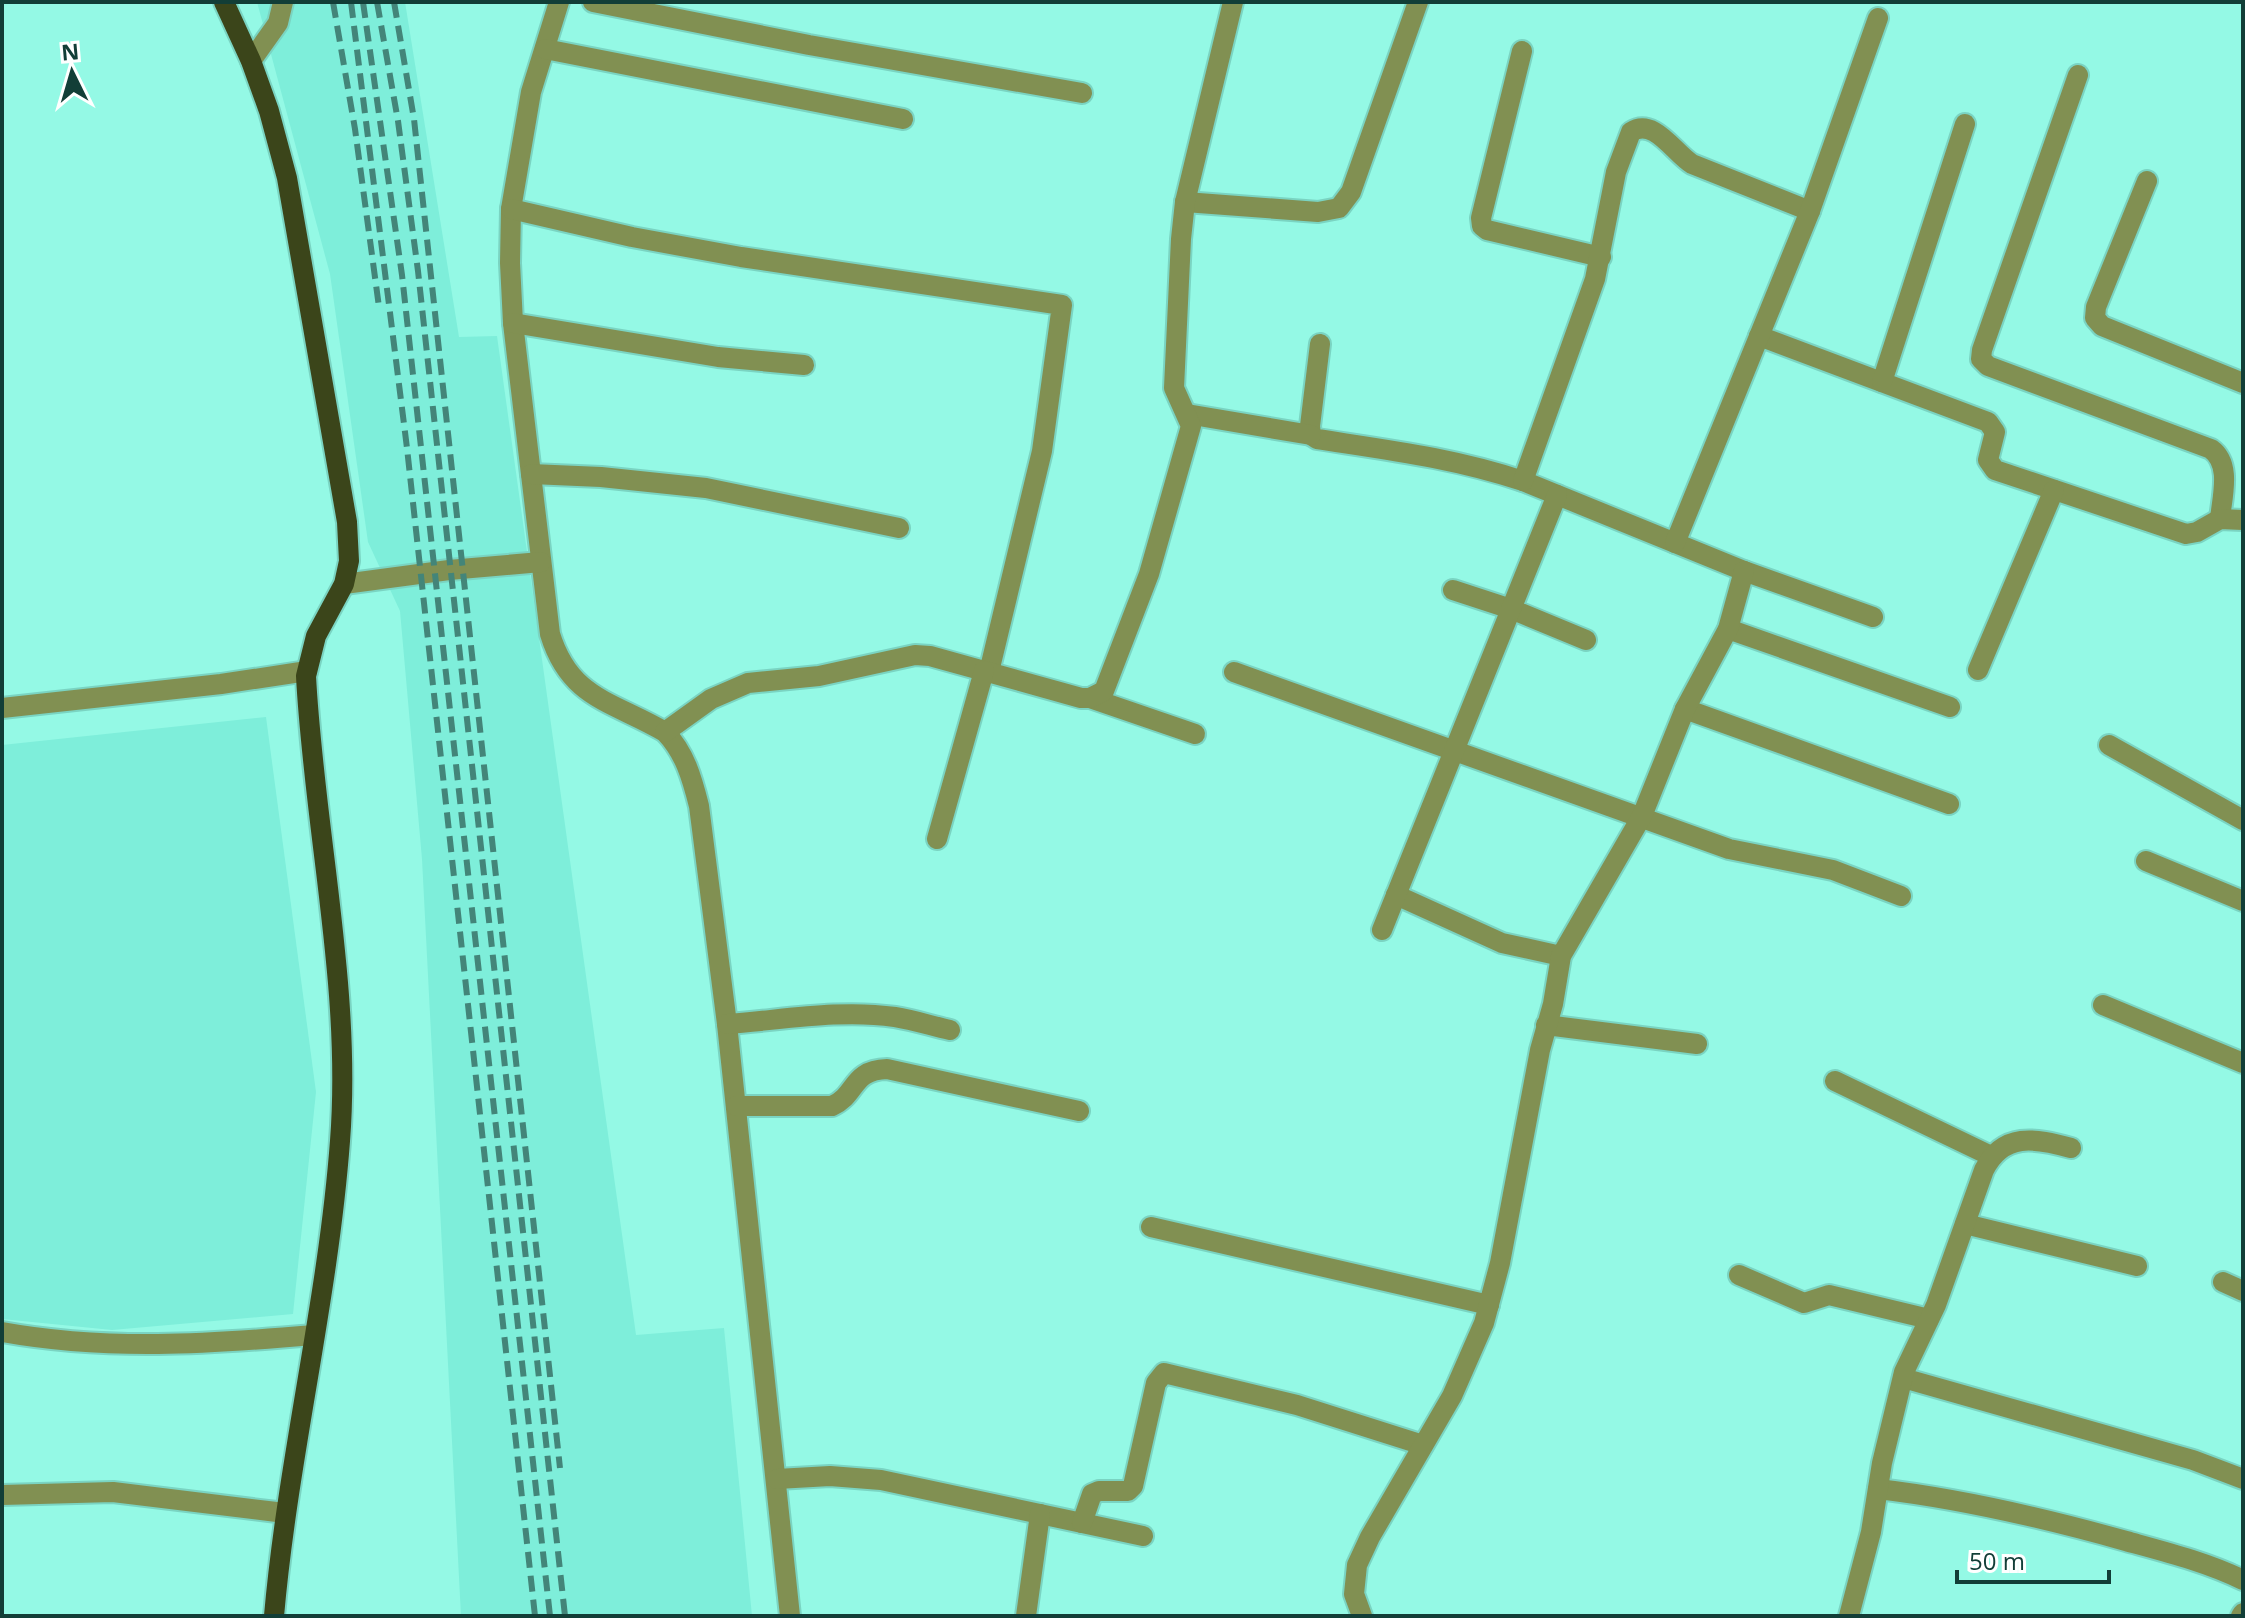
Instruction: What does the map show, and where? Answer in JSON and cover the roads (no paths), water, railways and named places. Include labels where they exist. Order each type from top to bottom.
[{"type":"main road","points":[[224,2],[251,61],[269,111],[287,178],[337,454],[349,548],[344,584],[316,636],[307,671],[308,721],[343,1065],[340,1141],[330,1232],[285,1513],[274,1616]]},
{"type":"street","points":[[251,61],[278,23],[283,2]]},
{"type":"street","points":[[559,2],[531,92],[511,209],[510,263],[513,323],[550,634],[563,668],[577,684],[665,732],[684,758],[699,806],[727,1024],[790,1616]]},
{"type":"street","points":[[593,2],[809,45],[1082,93]]},
{"type":"street","points":[[1090,698],[1104,691],[1149,574],[1189,433],[1191,422],[1177,398],[1174,383],[1185,202],[1233,2]]},
{"type":"street","points":[[1185,202],[1318,212],[1339,208],[1351,192],[1418,2]]},
{"type":"street","points":[[1675,543],[1810,211],[1878,18]]},
{"type":"street","points":[[545,49],[903,119]]},
{"type":"street","points":[[1522,51],[1481,218],[1482,226],[1487,230],[1601,257]]},
{"type":"street","points":[[2078,75],[1981,359],[1988,366],[2211,449],[2218,454],[2224,467],[2220,519]]},
{"type":"street","points":[[1882,382],[1965,124]]},
{"type":"street","points":[[1523,481],[1601,257],[1616,172],[1628,138],[1636,129],[1653,130],[1692,164],[1810,211]]},
{"type":"street","points":[[2147,181],[2096,307],[2095,318],[2102,326],[2243,383]]},
{"type":"street","points":[[511,209],[632,237],[741,257],[1062,305],[1042,451],[986,672],[937,839]]},
{"type":"street","points":[[513,323],[718,357],[804,365]]},
{"type":"street","points":[[1759,336],[1988,422],[1995,432],[1989,455],[1991,467],[2186,534],[2197,532],[2220,519],[2243,520]]},
{"type":"street","points":[[1311,435],[1320,344]]},
{"type":"street","points":[[1187,414],[1311,435],[1317,439],[1453,460],[1523,481],[1744,571],[1873,617]]},
{"type":"street","points":[[531,474],[601,477],[706,488],[899,528]]},
{"type":"street","points":[[1978,670],[2054,490]]},
{"type":"street","points":[[1382,930],[1557,495]]},
{"type":"street","points":[[344,584],[541,562]]},
{"type":"street","points":[[1362,1616],[1354,1594],[1353,1580],[1357,1565],[1452,1396],[1484,1323],[1500,1263],[1561,956],[1642,816],[1685,709],[1728,629],[1744,571]]},
{"type":"street","points":[[1453,590],[1511,609],[1586,640]]},
{"type":"street","points":[[1728,629],[1950,707]]},
{"type":"street","points":[[665,732],[711,699],[748,683],[819,676],[915,655],[930,656],[1090,698],[1195,734]]},
{"type":"street","points":[[2,708],[221,684],[307,671]]},
{"type":"street","points":[[1234,672],[1729,849],[1833,870],[1901,896]]},
{"type":"street","points":[[1685,709],[1949,804]]},
{"type":"street","points":[[2109,745],[2243,820]]},
{"type":"street","points":[[2146,861],[2243,901]]},
{"type":"street","points":[[1396,895],[1502,943],[1561,956]]},
{"type":"street","points":[[2103,1005],[2243,1063]]},
{"type":"street","points":[[727,1024],[834,1015],[895,1017],[950,1030]]},
{"type":"street","points":[[1546,1025],[1697,1044]]},
{"type":"street","points":[[736,1106],[832,1106],[842,1100],[862,1075],[887,1069],[1079,1111]]},
{"type":"street","points":[[1835,1081],[1991,1156]]},
{"type":"street","points":[[1849,1616],[1871,1532],[1903,1378],[1929,1319],[1991,1156],[2004,1146],[2018,1141],[2042,1140],[2071,1148]]},
{"type":"street","points":[[1965,1224],[2137,1266]]},
{"type":"street","points":[[1151,1227],[1489,1305]]},
{"type":"street","points":[[1739,1275],[1804,1303],[1829,1295],[1929,1319]]},
{"type":"street","points":[[2223,1282],[2243,1291]]},
{"type":"street","points":[[2,1332],[74,1342],[139,1346],[314,1335]]},
{"type":"street","points":[[1082,1523],[1092,1494],[1099,1491],[1124,1492],[1133,1486],[1156,1383],[1164,1373],[1297,1405],[1423,1445]]},
{"type":"street","points":[[1903,1378],[2193,1460],[2243,1479]]},
{"type":"street","points":[[777,1479],[830,1476],[881,1480],[1143,1536]]},
{"type":"street","points":[[1878,1489],[1946,1497],[2036,1515],[2215,1566],[2243,1580]]},
{"type":"street","points":[[2,1495],[113,1492],[285,1513]]},
{"type":"street","points":[[1026,1616],[1040,1514]]},
{"type":"railway","points":[[333,2],[355,129],[379,307]]},
{"type":"railway","points":[[351,2],[407,448],[535,1616]]},
{"type":"railway","points":[[363,2],[402,275],[550,1616]]},
{"type":"railway","points":[[377,2],[398,121],[418,271],[565,1616]]},
{"type":"railway","points":[[394,2],[414,119],[560,1468]]}]
